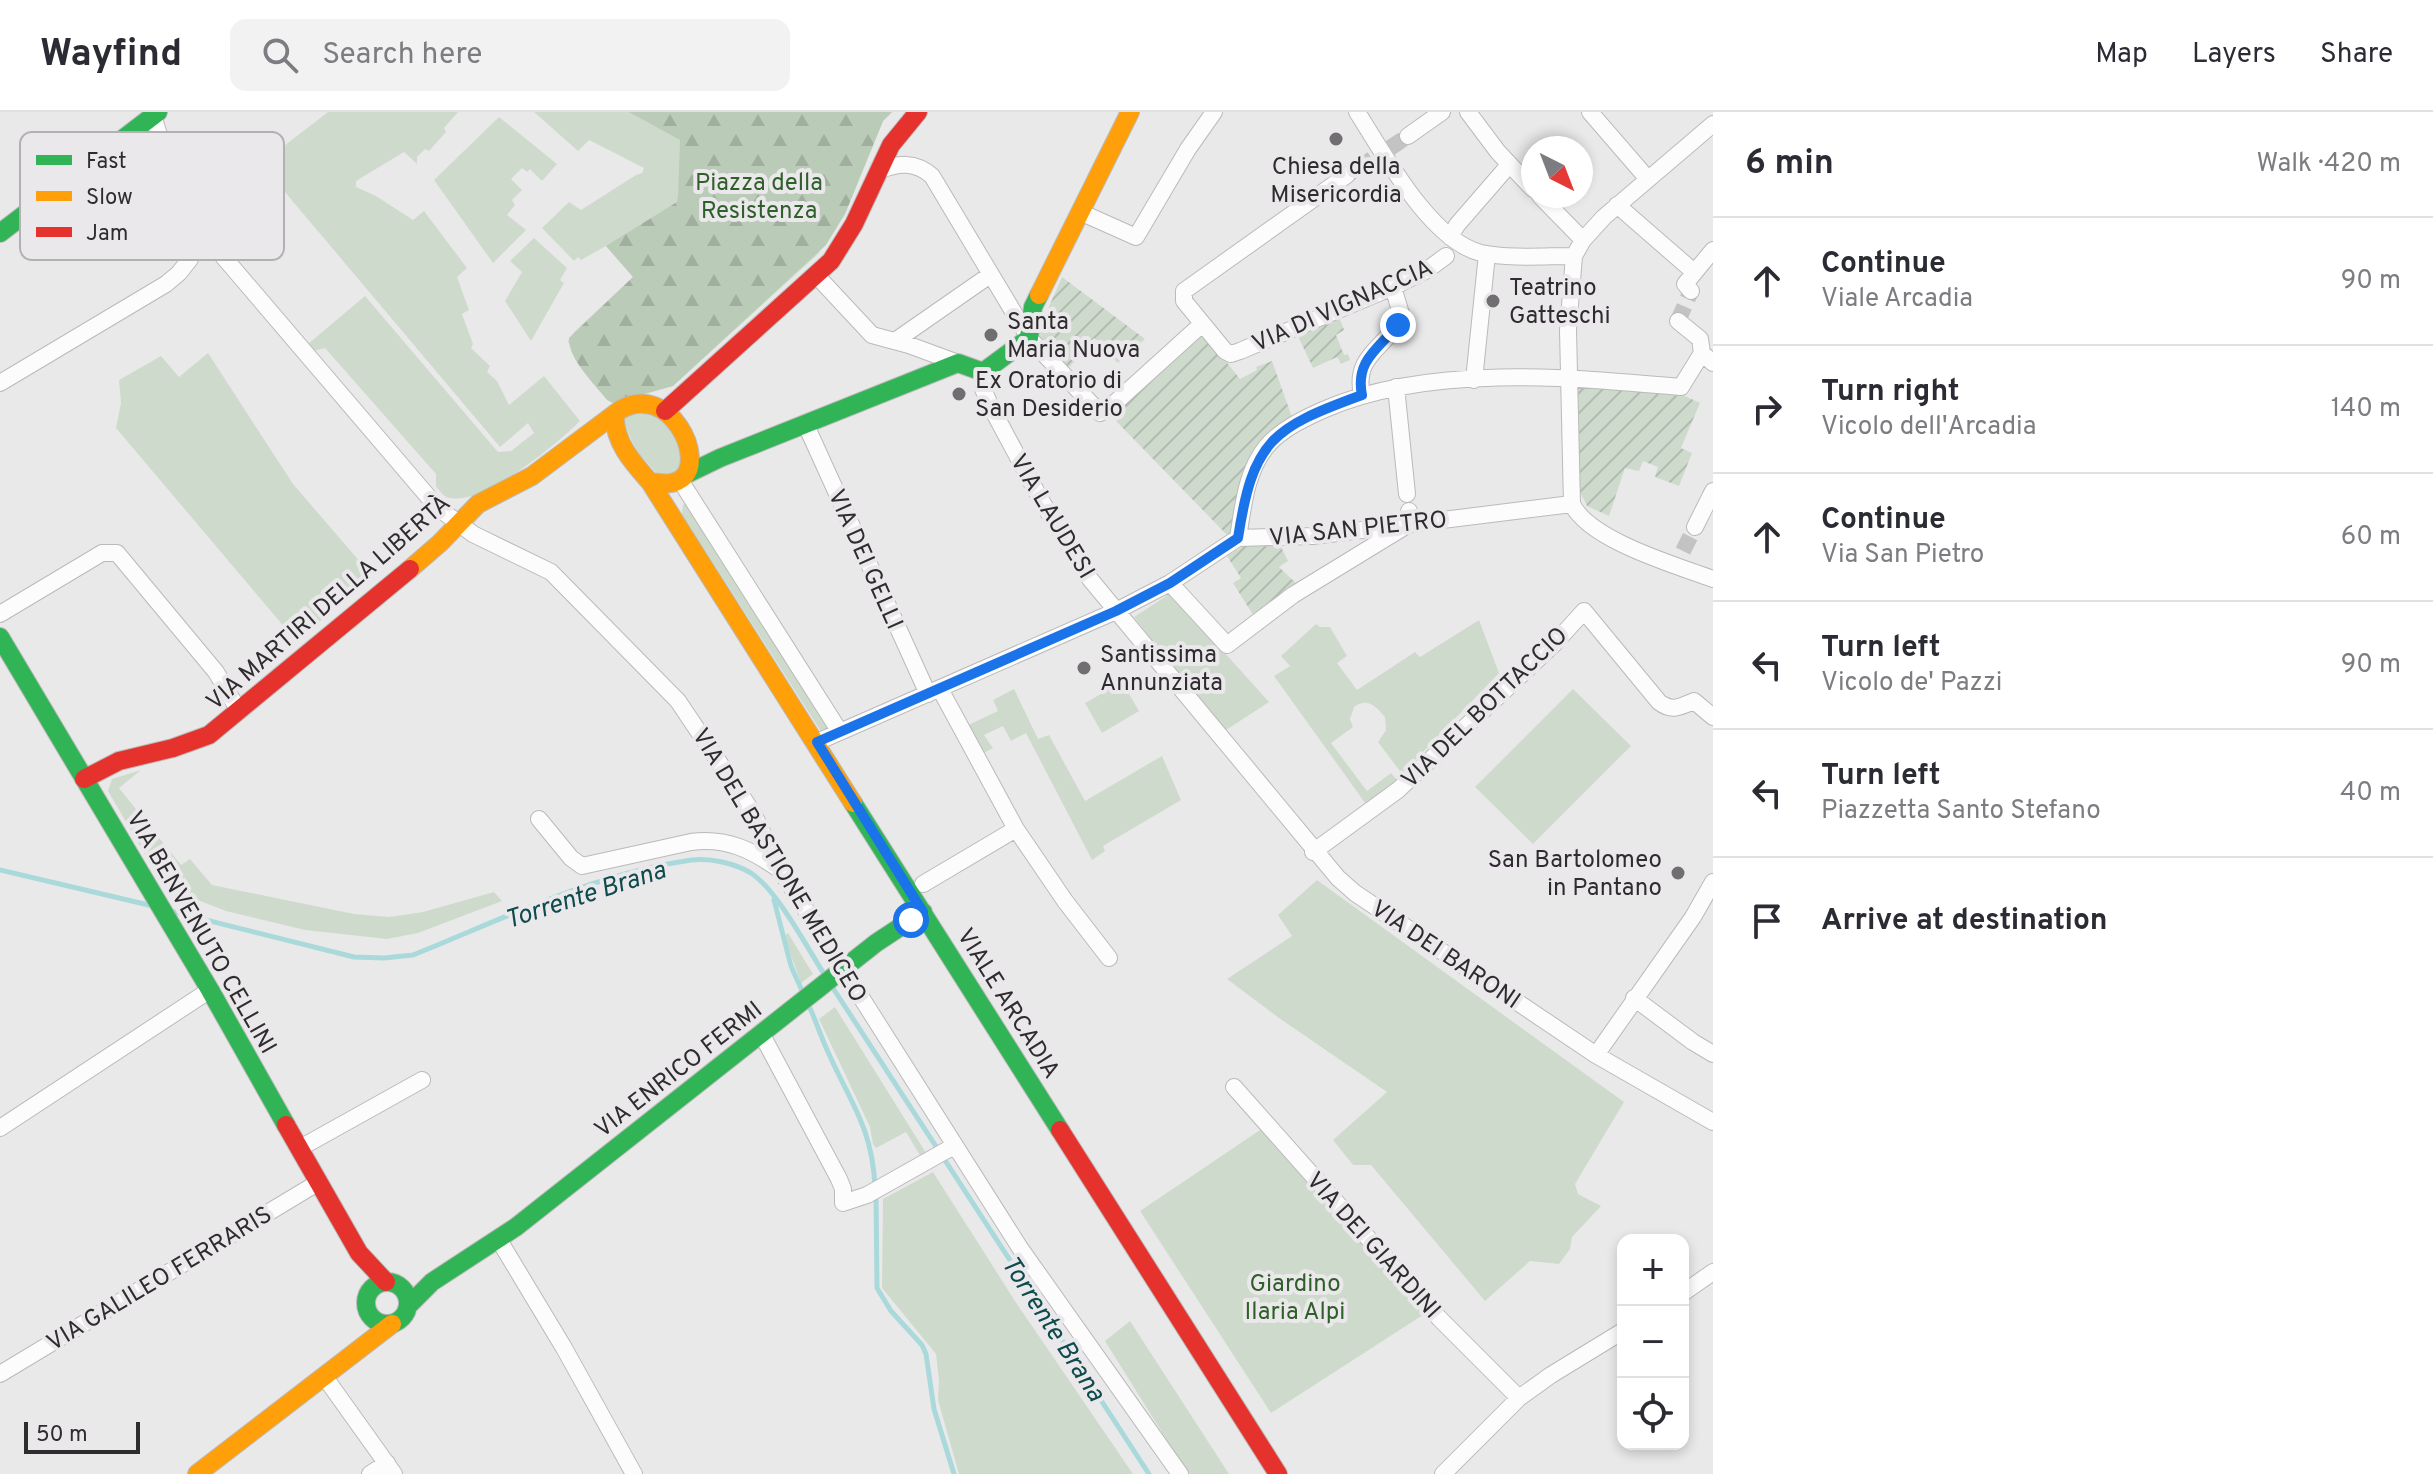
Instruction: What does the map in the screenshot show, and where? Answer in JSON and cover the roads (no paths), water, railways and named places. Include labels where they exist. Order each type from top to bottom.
[{"type":"street","points":[[665,411],[817,276],[843,244],[899,131],[918,112]]},
{"type":"street","points":[[817,276],[872,335],[983,372],[1029,338],[1033,307],[1130,112]]},
{"type":"street","points":[[1080,212],[1136,237],[1188,149],[1214,112]]},
{"type":"street","points":[[1357,112],[1382,153],[1451,247],[1487,254],[1574,256]]},
{"type":"street","points":[[1408,136],[1442,112]]},
{"type":"street","points":[[1468,112],[1521,177]]},
{"type":"street","points":[[1590,112],[1647,178]]},
{"type":"street","points":[[132,132],[156,114]]},
{"type":"street","points":[[1713,124],[1647,178],[1583,240],[1574,256],[1568,330],[1572,504],[1580,518],[1606,537],[1680,558],[1713,579]]},
{"type":"street","points":[[878,171],[904,164],[929,173],[1029,338],[1100,413],[1202,324],[1183,299],[1186,289],[1347,175]]},
{"type":"street","points":[[1451,247],[1457,225],[1509,165]]},
{"type":"street","points":[[1617,205],[1706,262],[1685,284],[1691,291]]},
{"type":"street","points":[[1552,208],[1583,240]]},
{"type":"street","points":[[0,233],[20,218]]},
{"type":"street","name":"VIA DI VIGNACCIA","points":[[1202,324],[1223,349],[1233,353],[1393,287],[1427,270],[1451,247]]},
{"type":"street","points":[[1474,380],[1487,254]]},
{"type":"street","points":[[0,383],[166,284],[189,260]]},
{"type":"street","name":"VIA DEL BASTIONE MEDICEO","points":[[226,260],[428,498],[459,525],[551,572],[678,701],[753,813],[781,871],[840,972],[951,1148],[1180,1474]]},
{"type":"street","points":[[895,341],[990,275]]},
{"type":"street","points":[[1362,395],[1359,382],[1361,369],[1402,317],[1393,287]]},
{"type":"street","points":[[1238,538],[1250,478],[1266,447],[1301,420],[1362,395],[1396,387],[1474,380],[1570,377],[1681,387],[1707,358],[1700,339],[1678,321]]},
{"type":"street","points":[[674,518],[682,479],[691,467],[691,453],[682,432],[665,411],[653,404],[635,403],[615,414],[614,429],[650,482],[660,484],[682,479],[720,458],[958,363]]},
{"type":"street","name":"VIA LAUDESI","points":[[983,372],[982,382],[987,398],[1029,480],[1081,567],[1221,737]]},
{"type":"street","points":[[1396,387],[1407,494]]},
{"type":"street","name":"VIA MARTIRI DELLA LIBERTÀ","points":[[84,779],[119,761],[202,739],[459,525],[481,502],[530,478],[615,414]]},
{"type":"street","name":"VIA DEI GELLI","points":[[805,423],[934,692],[1016,829],[1109,958]]},
{"type":"street","points":[[588,434],[610,435],[623,445]]},
{"type":"street","points":[[682,479],[840,732]]},
{"type":"street","name":"VIALE ARCADIA","points":[[650,482],[1278,1474]]},
{"type":"street","points":[[1695,527],[1713,491]]},
{"type":"street","name":"VIA SAN PIETRO","points":[[817,742],[1116,611],[1170,583],[1238,538],[1313,536],[1409,518],[1572,504]]},
{"type":"street","points":[[1170,583],[1227,645],[1293,595],[1409,518]]},
{"type":"street","points":[[0,614],[102,553],[117,553],[216,672],[239,711]]},
{"type":"street","name":"VIA DEL BOTTACCIO","points":[[1313,852],[1398,790],[1554,644],[1584,611],[1659,702],[1675,709],[1694,701],[1713,717]]},
{"type":"street","name":"VIA BENVENUTO CELLINI","points":[[0,637],[210,990],[359,1253],[390,1282]]},
{"type":"street","name":"VIA DEI BARONI","points":[[1221,737],[1313,852],[1355,893],[1596,1055],[1713,1122]]},
{"type":"street","points":[[539,819],[571,858],[582,866],[707,840],[748,849],[781,871]]},
{"type":"street","points":[[923,884],[1016,829]]},
{"type":"street","points":[[1596,1055],[1693,917],[1713,882]]},
{"type":"street","name":"VIA ENRICO FERMI","points":[[408,1306],[425,1287],[461,1261],[499,1240],[886,935],[923,912]]},
{"type":"street","points":[[0,1128],[210,990]]},
{"type":"street","points":[[1634,998],[1713,1054]]},
{"type":"street","points":[[761,1033],[839,1179],[843,1203],[867,1195],[951,1148]]},
{"type":"street","points":[[300,1148],[422,1080]]},
{"type":"street","name":"VIA DEI GIARDINI","points":[[1234,1087],[1439,1318],[1519,1398]]},
{"type":"street","name":"VIA GALILEO FERRARIS","points":[[0,1374],[319,1182]]},
{"type":"street","points":[[499,1240],[634,1474]]},
{"type":"street","name":"VIA BENVENUTO CELLINI","points":[[359,1253],[363,1283],[368,1293]]},
{"type":"street","name":"VIA ENRICO FERMI","points":[[390,1282],[461,1261]]},
{"type":"street","points":[[1689,1289],[1713,1272]]},
{"type":"street","points":[[197,1474],[403,1318],[408,1306],[406,1294],[390,1282],[377,1284],[368,1293],[365,1305],[368,1314],[378,1323],[392,1324]]},
{"type":"street","points":[[327,1374],[352,1342],[368,1314]]},
{"type":"street","points":[[1443,1474],[1519,1398],[1617,1335]]},
{"type":"street","points":[[327,1374],[390,1468],[370,1474]]},
{"type":"waterway","name":"Torrente Brana","points":[[170,911],[354,957],[384,958],[413,955],[550,899],[620,875],[656,866],[707,860],[737,866],[761,881],[782,906],[826,977]]},
{"type":"waterway","name":"Torrente Brana","points":[[0,870],[153,906]]},
{"type":"waterway","points":[[774,900],[791,966],[803,993]]},
{"type":"waterway","name":"Torrente Brana","points":[[831,985],[1149,1474]]},
{"type":"waterway","points":[[809,1006],[865,1131],[875,1186]]},
{"type":"waterway","points":[[876,1196],[877,1288],[891,1311],[922,1345],[926,1354],[934,1409],[954,1474]]},
{"type":"tunnel","points":[[1390,148],[1408,136]]},
{"type":"tunnel","points":[[1347,175],[1372,159]]},
{"type":"tunnel","points":[[1678,321],[1691,291]]},
{"type":"tunnel","points":[[1683,551],[1695,527]]},
{"type":"place","name":"Chiesa della Misericordia","points":[[1336,139]]},
{"type":"place","name":"Teatrino Gatteschi","points":[[1493,301]]},
{"type":"place","name":"Santa Maria Nuova","points":[[991,335]]},
{"type":"place","name":"Ex Oratorio di San Desiderio","points":[[959,394]]},
{"type":"place","name":"Santissima Annunziata","points":[[1084,668]]},
{"type":"place","name":"San Bartolomeo in Pantano","points":[[1678,873]]},
{"type":"park label","name":"Piazza della Resistenza","points":[[759,196]]},
{"type":"park label","name":"Giardino Ilaria Alpi","points":[[1295,1297]]}]
